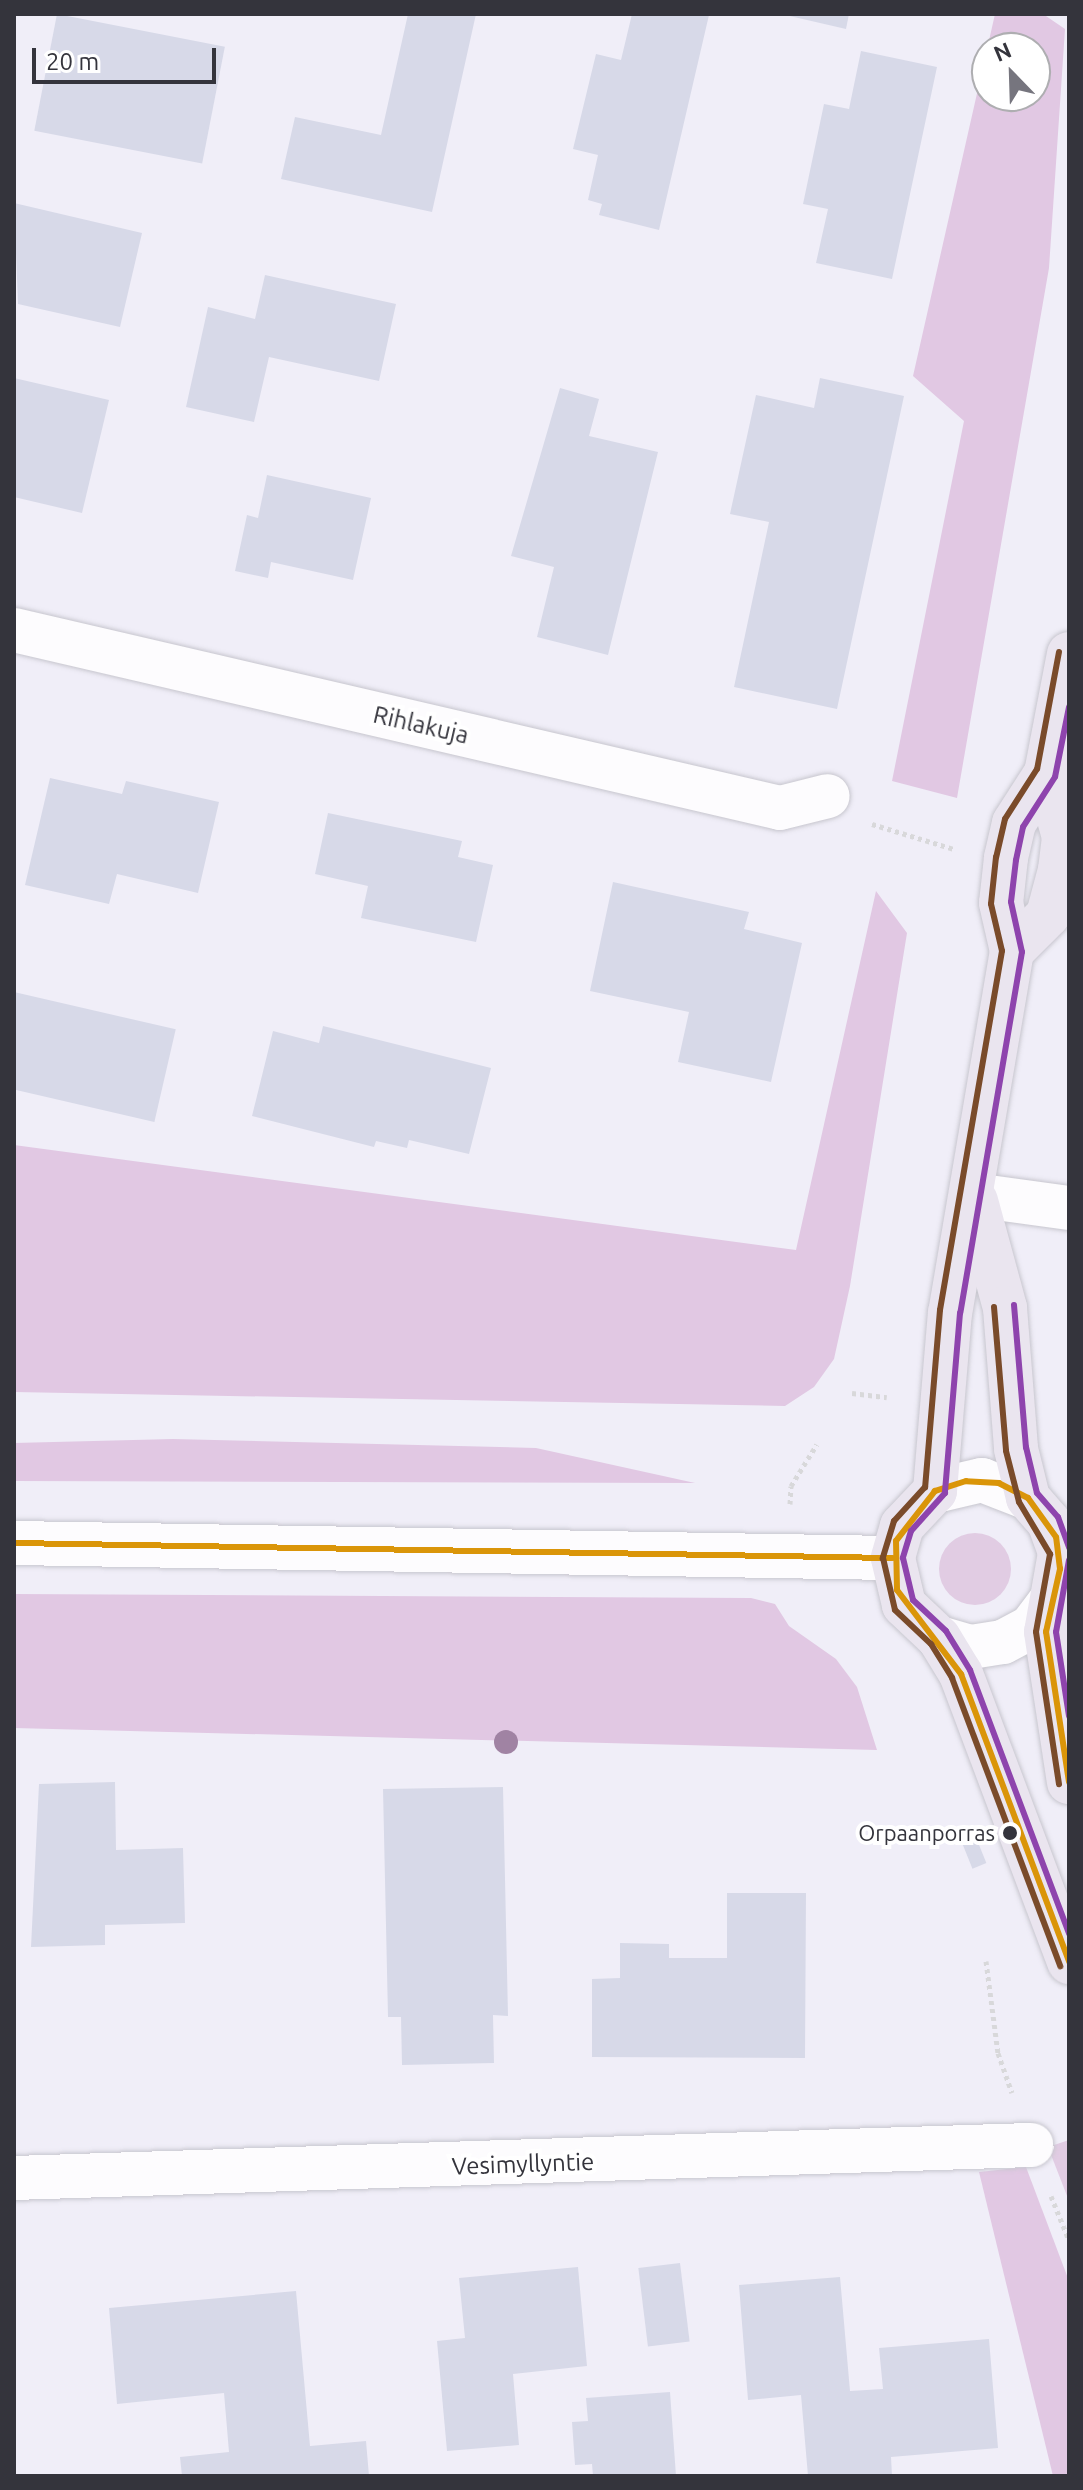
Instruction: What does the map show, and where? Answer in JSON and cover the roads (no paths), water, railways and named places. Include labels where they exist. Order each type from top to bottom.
[{"type":"main road","points":[[1069,654],[1046,773],[1064,837],[1060,870],[1048,915],[1012,951],[974,1195],[950,1312],[935,1491],[911,1513],[893,1558],[904,1605],[939,1638],[994,1751],[1069,1962]]},
{"type":"main road","points":[[974,1195],[1005,1308],[1009,1409],[1028,1498],[1056,1537],[1060,1569],[1051,1600],[1049,1661],[1069,1782]]},
{"type":"street","name":"Rihlakuja","points":[[14,630],[780,808],[828,796]]},
{"type":"street","points":[[974,1195],[1069,1208]]},
{"type":"street","points":[[935,1491],[982,1480],[1028,1498]]},
{"type":"street","points":[[14,1543],[893,1558]]},
{"type":"street","points":[[939,1638],[971,1647],[1003,1642],[1031,1627],[1051,1600]]},
{"type":"street","name":"Vesimyllyntie","points":[[14,2178],[1031,2145]]},
{"type":"place","name":"Orpaanporras","points":[[1010,1833]]}]
